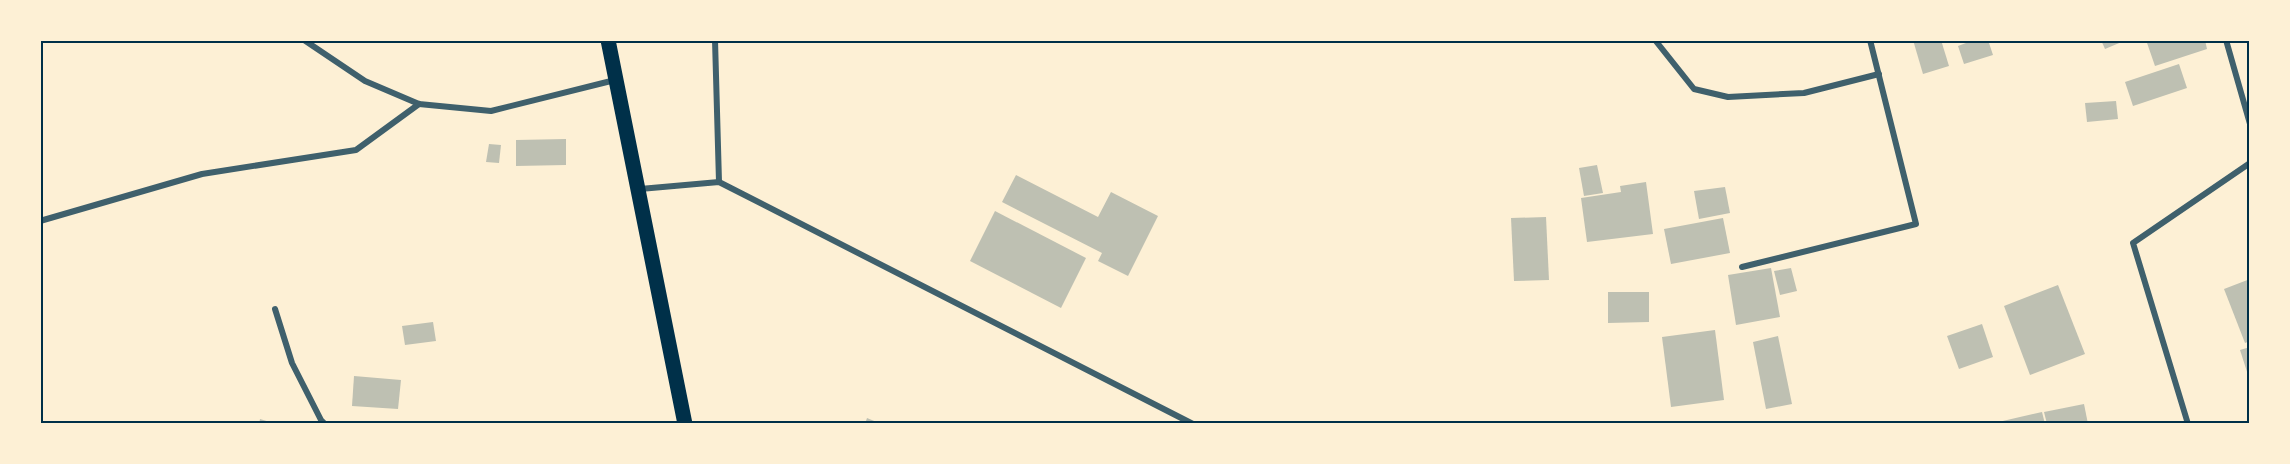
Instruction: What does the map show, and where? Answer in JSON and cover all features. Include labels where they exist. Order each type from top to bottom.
[{"type":"main road","points":[[608,40],[685,423]]},
{"type":"street","points":[[304,40],[365,81],[419,104],[491,111],[616,80]]},
{"type":"street","points":[[715,40],[719,182]]},
{"type":"street","points":[[1655,40],[1694,89],[1728,97],[1804,93],[1879,74]]},
{"type":"street","points":[[1742,267],[1916,224],[1870,40]]},
{"type":"street","points":[[2226,40],[2250,124]]},
{"type":"street","points":[[40,221],[202,174],[356,150],[419,104]]},
{"type":"street","points":[[2188,423],[2133,243],[2250,163]]},
{"type":"street","points":[[639,189],[719,182],[1193,423]]},
{"type":"street","points":[[275,309],[292,363],[321,420],[326,423]]},
{"type":"building","points":[[1913,40],[1941,40],[1949,66],[1923,74]]},
{"type":"building","points":[[1974,40],[1988,40],[1993,55],[1964,64],[1958,46]]},
{"type":"building","points":[[2101,40],[2124,40],[2124,41],[2105,49]]},
{"type":"building","points":[[2146,40],[2205,40],[2207,49],[2155,66]]},
{"type":"building","points":[[2179,64],[2187,88],[2133,106],[2125,82]]},
{"type":"building","points":[[2116,101],[2118,119],[2087,122],[2085,103]]},
{"type":"building","points":[[566,139],[566,165],[516,166],[516,140]]},
{"type":"building","points":[[489,144],[501,145],[499,163],[486,162]]},
{"type":"building","points":[[1597,165],[1603,193],[1584,196],[1579,168]]},
{"type":"building","points":[[1016,175],[1098,217],[1111,192],[1158,216],[1128,276],[1098,261],[1102,253],[1002,202]]},
{"type":"building","points":[[1646,182],[1653,234],[1587,242],[1581,198],[1621,192],[1620,186]]},
{"type":"building","points":[[1725,187],[1730,213],[1699,219],[1694,191]]},
{"type":"building","points":[[995,211],[1086,258],[1061,308],[970,261]]},
{"type":"building","points":[[1546,217],[1549,280],[1514,281],[1511,218]]},
{"type":"building","points":[[1723,218],[1730,253],[1671,264],[1664,229]]},
{"type":"building","points":[[1771,268],[1780,317],[1736,325],[1728,275]]},
{"type":"building","points":[[1791,268],[1797,291],[1780,295],[1774,271]]},
{"type":"building","points":[[2250,279],[2250,341],[2245,343],[2224,289]]},
{"type":"building","points":[[2058,285],[2085,354],[2030,375],[2004,306]]},
{"type":"building","points":[[1608,292],[1649,292],[1649,322],[1608,323]]},
{"type":"building","points":[[433,322],[436,341],[405,345],[402,326]]},
{"type":"building","points":[[1982,324],[1993,357],[1959,369],[1947,336]]},
{"type":"building","points":[[1715,330],[1724,400],[1671,407],[1662,337]]},
{"type":"building","points":[[1778,336],[1792,404],[1766,409],[1753,342]]},
{"type":"building","points":[[2250,347],[2250,378],[2249,378],[2240,350]]},
{"type":"building","points":[[354,376],[401,380],[398,409],[352,406]]},
{"type":"building","points":[[2084,404],[2088,424],[2047,424],[2044,412]]},
{"type":"building","points":[[2042,412],[2045,424],[1994,424],[1994,423]]},
{"type":"building","points":[[867,418],[879,423],[879,424],[865,424]]},
{"type":"building","points":[[260,419],[273,423],[273,424],[259,424]]}]
